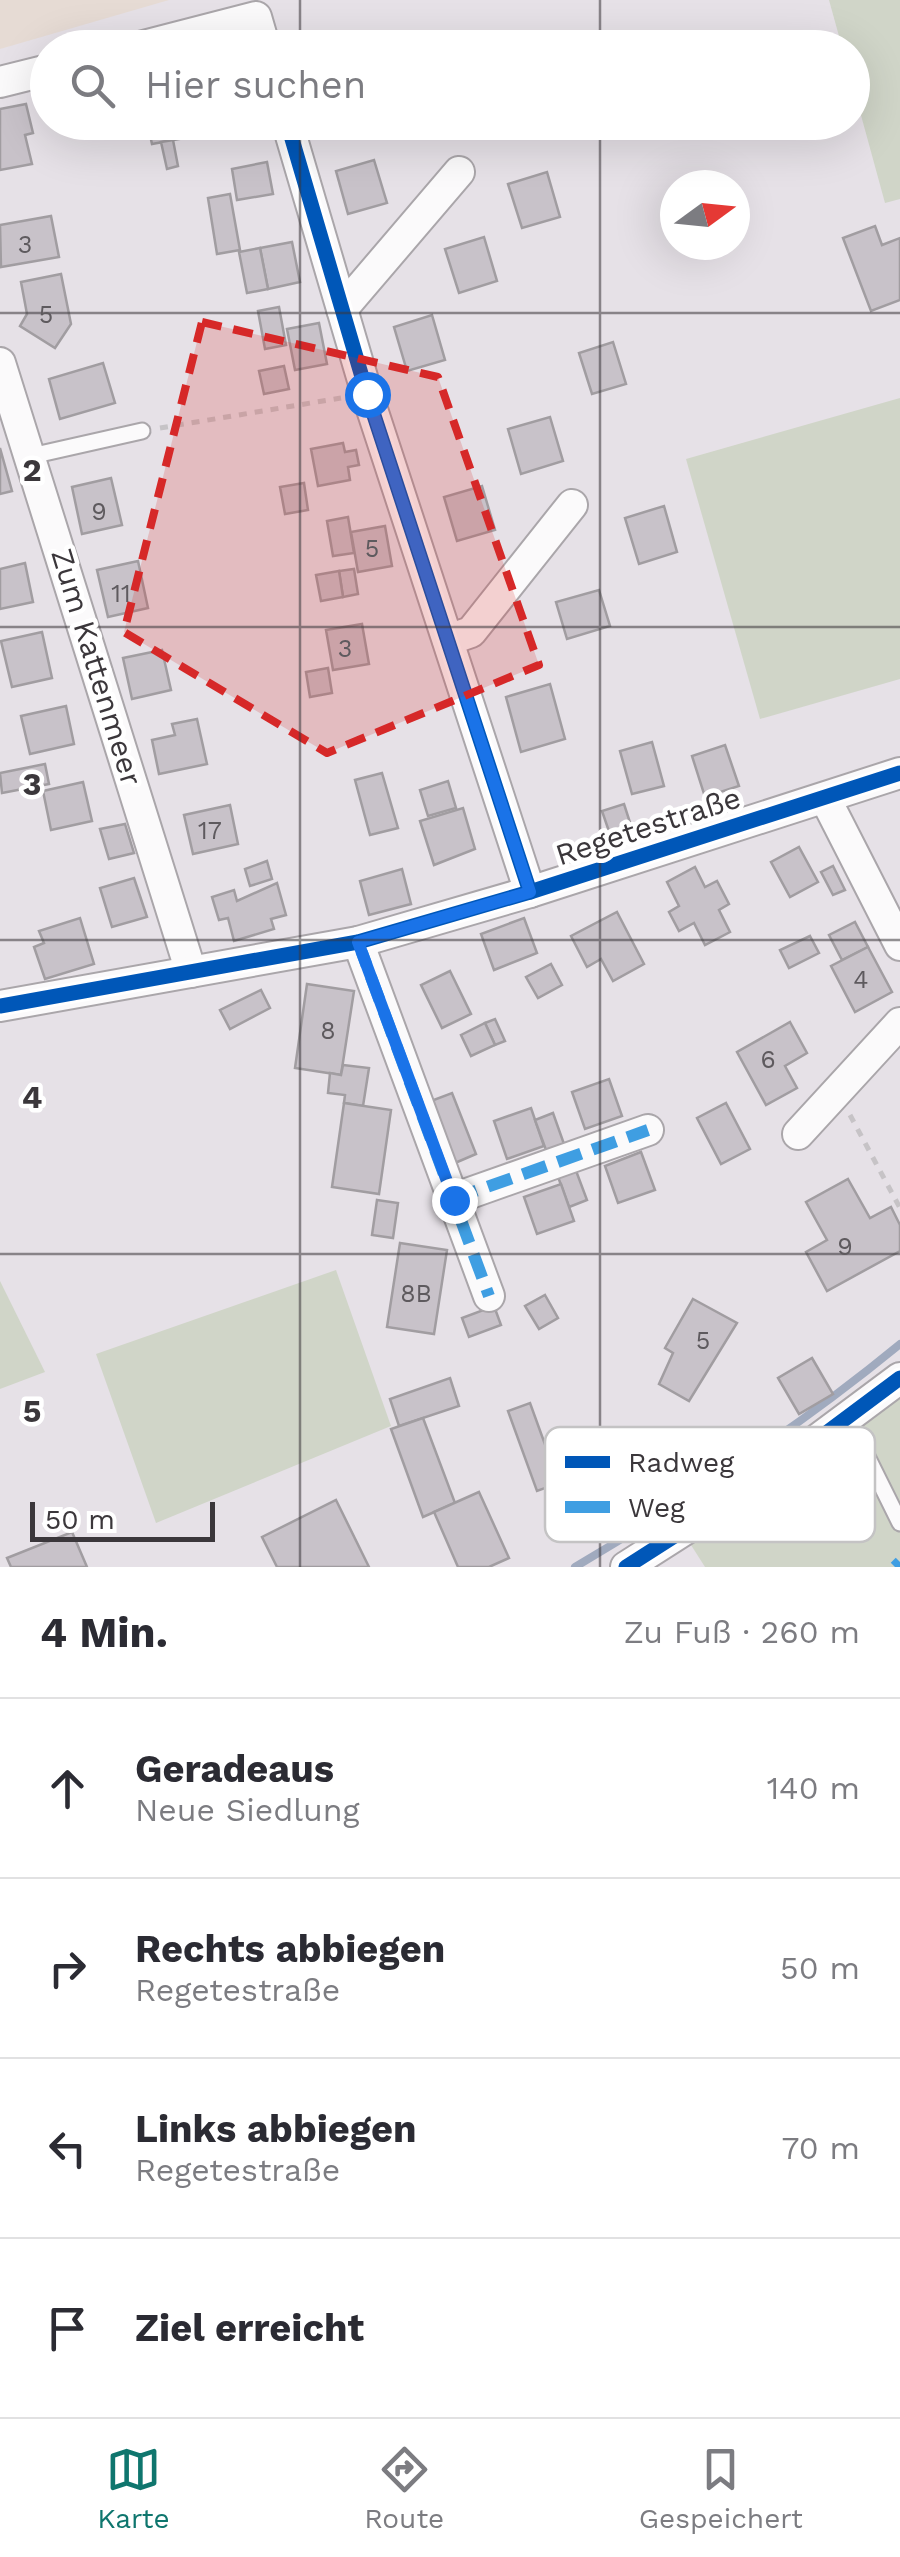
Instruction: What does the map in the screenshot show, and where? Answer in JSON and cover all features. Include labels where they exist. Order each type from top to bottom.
[{"type":"street","points":[[206,30],[256,17],[259,30]]},
{"type":"street","points":[[0,82],[30,74]]},
{"type":"street","points":[[291,140],[367,394],[530,892]]},
{"type":"street","points":[[342,310],[459,172]]},
{"type":"street","name":"Zum Kattenmeer","points":[[2,374],[192,972]]},
{"type":"street","points":[[448,640],[470,632],[572,505]]},
{"type":"street","name":"Regetestraße","points":[[0,1006],[358,942],[530,892],[900,774]]},
{"type":"street","points":[[825,798],[900,945]]},
{"type":"street","points":[[358,942],[489,1296]]},
{"type":"street","points":[[798,1134],[900,1023]]},
{"type":"street","points":[[454,1200],[648,1130]]},
{"type":"street","points":[[836,1427],[900,1378]]},
{"type":"street","points":[[626,1567],[665,1542]]},
{"type":"lane","points":[[31,456],[142,431]]},
{"type":"lane","points":[[848,1418],[852,1427]]},
{"type":"lane","points":[[875,1472],[900,1522]]},
{"type":"path","points":[[142,431],[367,394]]},
{"type":"path","points":[[837,1090],[900,1208]]},
{"type":"highlighted area","points":[[202,322],[438,377],[539,665],[327,753],[124,632]]},
{"type":"shaded area","points":[[0,0],[169,0],[66,30],[30,30],[30,40],[0,49]]},
{"type":"shaded area","points":[[829,0],[900,0],[900,199],[885,203],[868,140],[870,30],[837,30]]},
{"type":"shaded area","points":[[900,398],[900,679],[760,719],[686,459]]},
{"type":"shaded area","points":[[336,1270],[391,1426],[156,1523],[96,1354]]},
{"type":"shaded area","points":[[0,1281],[45,1372],[0,1389]]},
{"type":"shaded area","points":[[900,1393],[900,1567],[705,1567],[691,1545],[695,1542],[875,1542],[875,1427],[853,1427]]},
{"type":"building","points":[[26,104],[30,134],[25,135],[32,164],[0,170],[0,109]]},
{"type":"building","points":[[173,140],[178,166],[167,169],[161,142]]},
{"type":"building","points":[[374,160],[387,203],[348,214],[336,171]]},
{"type":"building","points":[[267,162],[273,194],[237,200],[232,169]]},
{"type":"building","points":[[547,172],[560,217],[522,228],[508,184]]},
{"type":"building","points":[[230,194],[240,250],[217,254],[208,198]]},
{"type":"building","points":[[51,216],[59,257],[1,267],[0,225]]},
{"type":"building","points":[[875,226],[882,245],[900,238],[900,300],[871,311],[843,238]]},
{"type":"building","points":[[484,237],[497,281],[459,293],[445,249]]},
{"type":"building","points":[[292,242],[300,282],[268,289],[260,248]]},
{"type":"building","points":[[260,248],[268,289],[247,293],[239,252]]},
{"type":"building","points":[[61,274],[71,324],[55,348],[20,326],[27,314],[21,282]]},
{"type":"building","points":[[279,307],[286,345],[265,349],[258,311]]},
{"type":"building","points":[[432,315],[445,360],[407,371],[394,327]]},
{"type":"building","points":[[319,323],[327,364],[295,370],[287,329]]},
{"type":"building","points":[[613,342],[626,384],[592,394],[579,353]]},
{"type":"building","points":[[103,363],[115,403],[60,419],[49,379]]},
{"type":"building","points":[[284,366],[289,389],[264,394],[259,371]]},
{"type":"building","points":[[550,417],[563,461],[521,474],[508,429]]},
{"type":"building","points":[[343,443],[345,452],[356,450],[359,465],[348,467],[350,480],[318,486],[311,449]]},
{"type":"building","points":[[0,448],[12,491],[0,494]]},
{"type":"building","points":[[111,478],[122,525],[82,534],[72,487]]},
{"type":"building","points":[[304,483],[308,510],[285,514],[280,487]]},
{"type":"building","points":[[482,486],[495,530],[457,541],[444,497]]},
{"type":"building","points":[[664,506],[677,552],[639,564],[625,518]]},
{"type":"building","points":[[348,517],[354,553],[333,556],[327,521]]},
{"type":"building","points":[[385,526],[392,566],[358,572],[351,532]]},
{"type":"building","points":[[138,561],[148,608],[108,617],[97,570]]},
{"type":"building","points":[[25,563],[33,602],[0,609],[0,569]]},
{"type":"building","points":[[354,569],[358,594],[343,597],[339,571]]},
{"type":"building","points":[[339,571],[343,597],[321,601],[316,575]]},
{"type":"building","points":[[599,590],[610,626],[567,639],[556,602]]},
{"type":"building","points":[[362,624],[369,664],[333,670],[326,630]]},
{"type":"building","points":[[42,632],[52,678],[12,687],[1,641]]},
{"type":"building","points":[[162,650],[171,690],[132,699],[123,658]]},
{"type":"building","points":[[328,668],[332,693],[310,697],[306,672]]},
{"type":"building","points":[[550,684],[565,739],[521,752],[506,697]]},
{"type":"building","points":[[66,706],[74,744],[30,754],[21,716]]},
{"type":"building","points":[[197,719],[207,764],[159,774],[152,740],[175,735],[172,724]]},
{"type":"building","points":[[652,742],[664,786],[632,794],[620,751]]},
{"type":"building","points":[[725,745],[739,786],[705,797],[692,756]]},
{"type":"building","points":[[45,764],[49,784],[2,793],[0,773]]},
{"type":"building","points":[[382,773],[398,828],[370,835],[355,780]]},
{"type":"building","points":[[448,781],[456,808],[428,816],[420,790]]},
{"type":"building","points":[[83,782],[92,821],[51,830],[43,791]]},
{"type":"building","points":[[624,804],[635,838],[614,846],[602,811]]},
{"type":"building","points":[[230,805],[238,844],[193,854],[184,815]]},
{"type":"building","points":[[463,808],[475,849],[434,865],[420,821]]},
{"type":"building","points":[[125,824],[134,853],[109,859],[100,829]]},
{"type":"building","points":[[799,847],[818,882],[790,897],[771,862]]},
{"type":"building","points":[[267,861],[272,879],[250,886],[245,869]]},
{"type":"building","points":[[833,866],[845,890],[833,895],[821,872]]},
{"type":"building","points":[[695,867],[705,887],[717,881],[729,904],[719,910],[730,932],[705,945],[694,923],[679,931],[669,912],[679,906],[667,882]]},
{"type":"building","points":[[402,869],[411,904],[369,915],[360,881]]},
{"type":"building","points":[[134,878],[147,917],[112,927],[100,888]]},
{"type":"building","points":[[277,883],[286,915],[271,919],[274,929],[234,941],[228,918],[219,920],[212,897],[234,890],[237,901]]},
{"type":"building","points":[[617,912],[644,964],[613,981],[601,959],[587,967],[571,936]]},
{"type":"building","points":[[80,918],[94,964],[45,979],[34,947],[44,943],[39,931]]},
{"type":"building","points":[[524,918],[537,953],[494,970],[481,934]]},
{"type":"building","points":[[855,922],[868,947],[842,960],[829,935]]},
{"type":"building","points":[[810,936],[819,953],[789,968],[780,950]]},
{"type":"building","points":[[868,947],[892,992],[855,1012],[831,966]]},
{"type":"building","points":[[551,964],[562,985],[538,998],[526,977]]},
{"type":"building","points":[[450,971],[471,1014],[442,1028],[421,985]]},
{"type":"building","points":[[307,984],[354,991],[341,1075],[295,1068]]},
{"type":"building","points":[[261,990],[270,1008],[230,1029],[220,1010]]},
{"type":"building","points":[[495,1019],[505,1041],[495,1045],[485,1023]]},
{"type":"building","points":[[790,1022],[807,1053],[785,1066],[797,1088],[766,1105],[737,1052]]},
{"type":"building","points":[[485,1023],[495,1045],[471,1056],[461,1035]]},
{"type":"building","points":[[343,1065],[369,1068],[363,1106],[344,1103],[345,1095],[328,1093],[330,1073],[341,1075]]},
{"type":"building","points":[[609,1079],[622,1116],[585,1129],[572,1092]]},
{"type":"building","points":[[452,1093],[476,1154],[455,1163],[431,1101]]},
{"type":"building","points":[[344,1103],[391,1110],[379,1194],[332,1187]]},
{"type":"building","points":[[726,1103],[750,1149],[721,1164],[697,1118]]},
{"type":"building","points":[[531,1108],[544,1146],[507,1159],[494,1121]]},
{"type":"building","points":[[553,1113],[564,1144],[546,1150],[535,1120]]},
{"type":"building","points":[[641,1152],[655,1190],[618,1203],[605,1166]]},
{"type":"building","points":[[575,1168],[587,1200],[569,1207],[557,1174]]},
{"type":"building","points":[[848,1179],[870,1218],[891,1207],[900,1225],[900,1251],[827,1291],[806,1252],[827,1240],[806,1202]]},
{"type":"building","points":[[561,1184],[574,1221],[537,1234],[524,1197]]},
{"type":"building","points":[[377,1200],[398,1203],[393,1238],[372,1235]]},
{"type":"building","points":[[400,1243],[447,1250],[434,1334],[387,1327]]},
{"type":"building","points":[[545,1295],[558,1318],[539,1329],[525,1306]]},
{"type":"building","points":[[693,1299],[737,1323],[689,1401],[659,1384],[673,1353],[665,1348]]},
{"type":"building","points":[[494,1306],[501,1325],[469,1337],[462,1318]]},
{"type":"building","points":[[812,1358],[833,1394],[799,1414],[778,1378]]},
{"type":"building","points":[[450,1378],[459,1406],[399,1426],[390,1399]]},
{"type":"building","points":[[530,1403],[545,1444],[545,1488],[537,1491],[508,1411]]},
{"type":"building","points":[[423,1418],[455,1503],[423,1517],[391,1429]]},
{"type":"building","points":[[479,1492],[509,1558],[489,1567],[458,1567],[434,1512]]},
{"type":"building","points":[[336,1500],[369,1567],[277,1567],[262,1537]]},
{"type":"building","points":[[72,1532],[87,1567],[11,1567],[7,1558]]},
{"type":"waterway","points":[[791,1427],[900,1344]]},
{"type":"waterway","points":[[575,1567],[616,1542]]},
{"type":"marked path","points":[[358,942],[489,1296]]},
{"type":"marked path","points":[[453,1199],[648,1130]]},
{"type":"marked path","points":[[895,1567],[900,1562]]},
{"type":"cycle path","points":[[292,140],[367,394],[530,892]]},
{"type":"cycle path","points":[[0,1006],[358,942],[530,892],[900,773]]},
{"type":"cycle path","points":[[834,1427],[900,1378]]},
{"type":"cycle path","points":[[626,1567],[665,1542]]},
{"type":"route","points":[[367,394],[530,892],[358,942],[454,1200]]}]
